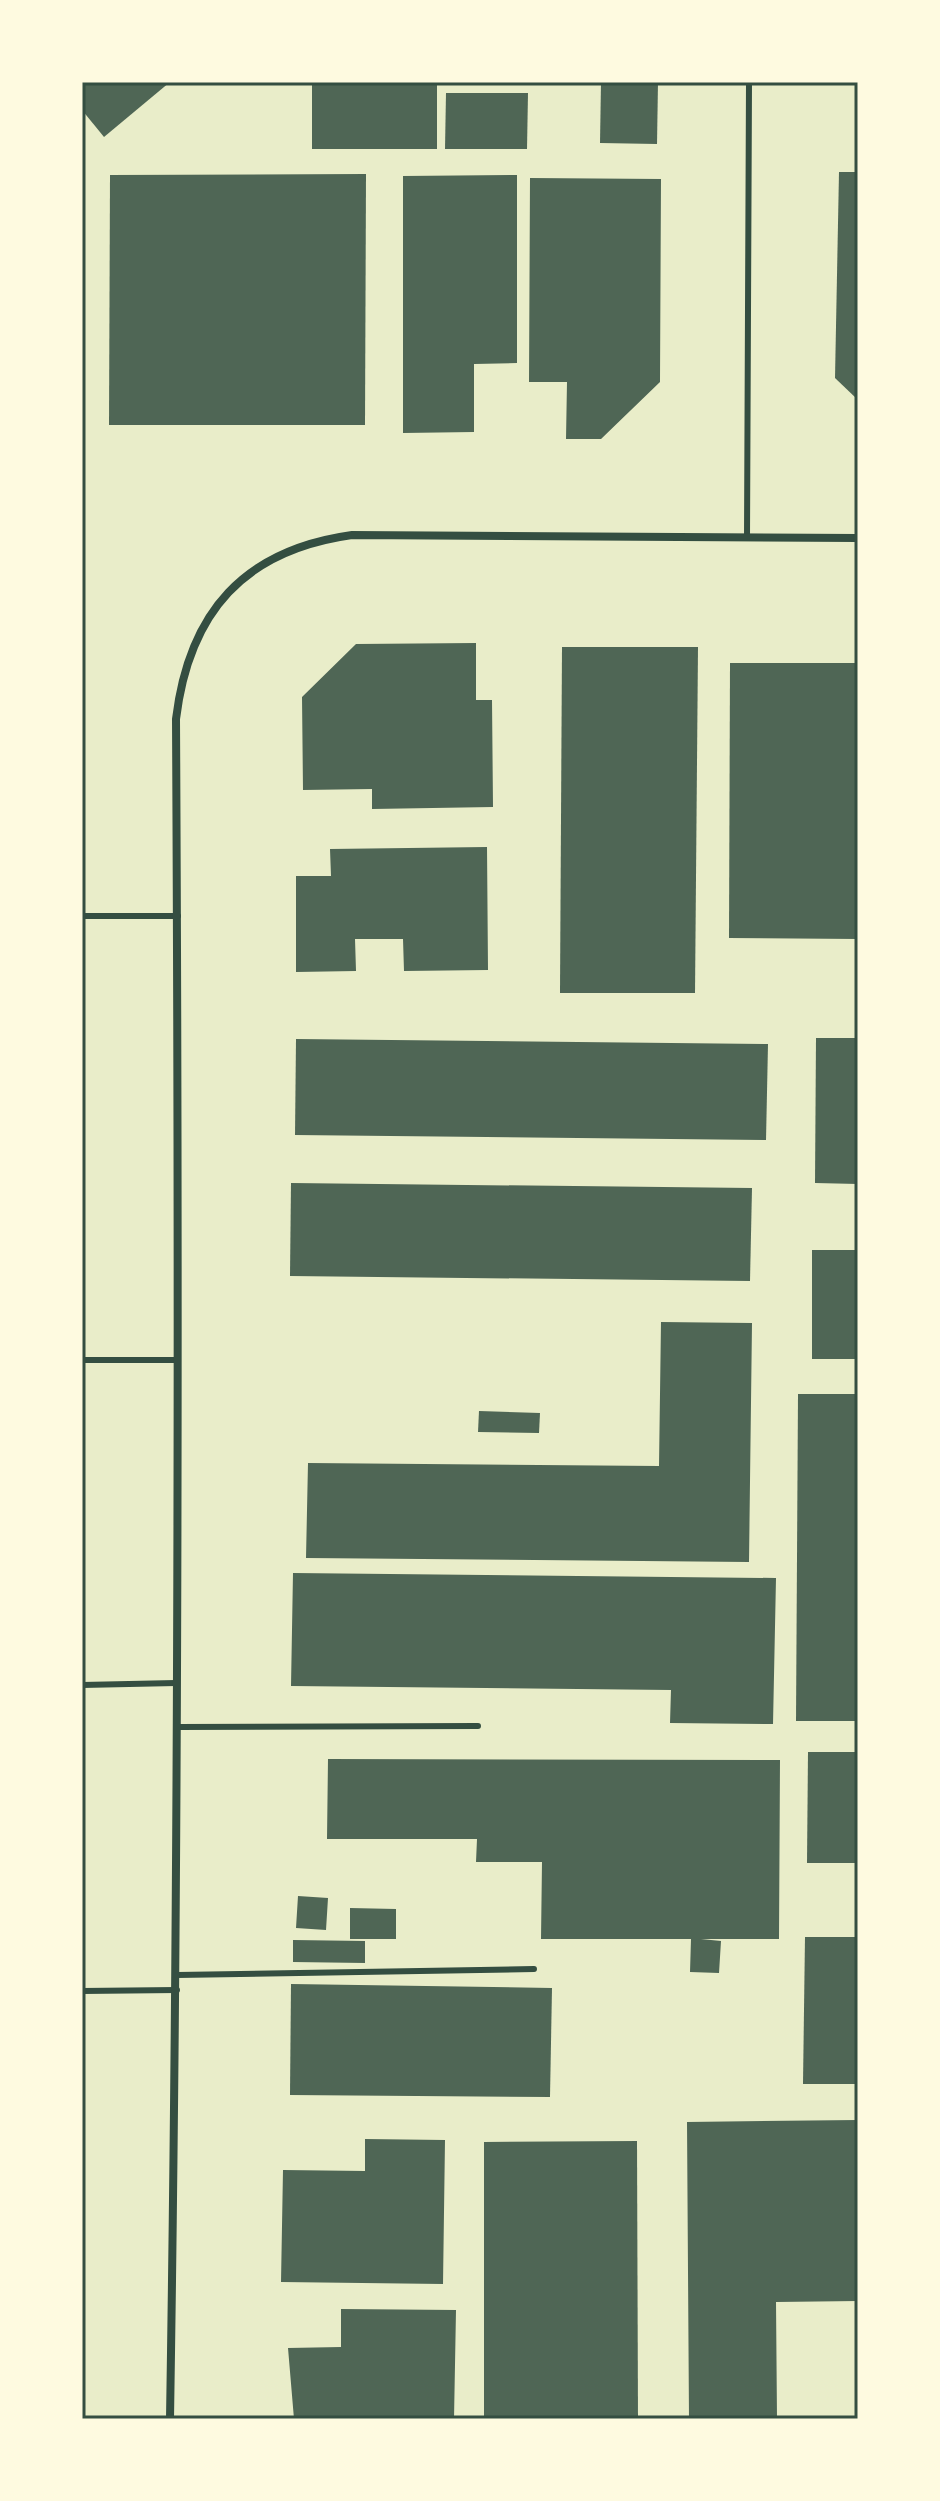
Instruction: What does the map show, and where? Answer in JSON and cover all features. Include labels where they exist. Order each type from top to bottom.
[{"type":"street","points":[[170,2419],[178,1727],[176,719],[180,688],[201,630],[238,581],[263,563],[321,539],[352,535],[858,538]]},
{"type":"lane","points":[[747,537],[749,82]]},
{"type":"lane","points":[[82,916],[178,916]]},
{"type":"lane","points":[[82,1360],[178,1360]]},
{"type":"lane","points":[[82,1685],[176,1683]]},
{"type":"lane","points":[[178,1727],[478,1726]]},
{"type":"lane","points":[[177,1975],[534,1969]]},
{"type":"lane","points":[[82,1991],[177,1990]]},
{"type":"building","points":[[88,82],[170,82],[104,137],[82,110],[82,87]]},
{"type":"building","points":[[601,82],[658,82],[657,144],[600,143]]},
{"type":"building","points":[[312,85],[437,85],[437,149],[312,149]]},
{"type":"building","points":[[446,93],[528,93],[527,149],[445,149]]},
{"type":"building","points":[[839,172],[858,172],[858,400],[835,378]]},
{"type":"building","points":[[366,174],[365,425],[109,425],[110,175]]},
{"type":"building","points":[[517,175],[517,363],[474,364],[474,432],[403,433],[403,176]]},
{"type":"building","points":[[530,178],[661,179],[660,382],[601,439],[566,439],[567,382],[529,382]]},
{"type":"building","points":[[476,643],[476,700],[492,700],[493,807],[372,809],[372,789],[303,790],[302,697],[356,644]]},
{"type":"building","points":[[562,647],[698,647],[695,993],[560,993]]},
{"type":"building","points":[[730,663],[858,663],[858,939],[729,938]]},
{"type":"building","points":[[487,847],[488,970],[404,971],[403,939],[355,939],[356,971],[296,972],[296,876],[331,876],[330,849]]},
{"type":"building","points":[[816,1038],[858,1038],[858,1184],[815,1183]]},
{"type":"building","points":[[296,1039],[768,1044],[766,1140],[295,1135]]},
{"type":"building","points":[[291,1183],[752,1188],[750,1281],[290,1276]]},
{"type":"building","points":[[812,1250],[858,1250],[858,1359],[812,1359]]},
{"type":"building","points":[[661,1322],[752,1323],[749,1562],[306,1558],[308,1463],[659,1466]]},
{"type":"building","points":[[798,1394],[858,1394],[858,1721],[796,1721]]},
{"type":"building","points":[[479,1411],[540,1413],[539,1433],[478,1432]]},
{"type":"building","points":[[293,1573],[776,1578],[773,1724],[670,1723],[671,1690],[291,1686]]},
{"type":"building","points":[[808,1752],[858,1752],[858,1863],[807,1863]]},
{"type":"building","points":[[328,1759],[780,1760],[779,1939],[701,1939],[721,1941],[719,1973],[690,1972],[691,1939],[541,1939],[542,1862],[476,1862],[477,1839],[327,1839]]},
{"type":"building","points":[[298,1896],[328,1898],[326,1930],[296,1928]]},
{"type":"building","points":[[350,1908],[396,1909],[396,1939],[350,1939]]},
{"type":"building","points":[[805,1937],[858,1937],[858,2084],[803,2084]]},
{"type":"building","points":[[293,1940],[365,1941],[365,1963],[293,1962]]},
{"type":"building","points":[[291,1984],[552,1988],[550,2097],[290,2095]]},
{"type":"building","points":[[858,2120],[858,2301],[776,2302],[777,2419],[689,2419],[687,2122]]},
{"type":"building","points":[[365,2139],[445,2140],[443,2284],[281,2282],[283,2170],[365,2171]]},
{"type":"building","points":[[637,2141],[638,2419],[484,2419],[484,2142]]},
{"type":"building","points":[[341,2309],[456,2310],[454,2419],[294,2419],[288,2348],[341,2347]]}]
